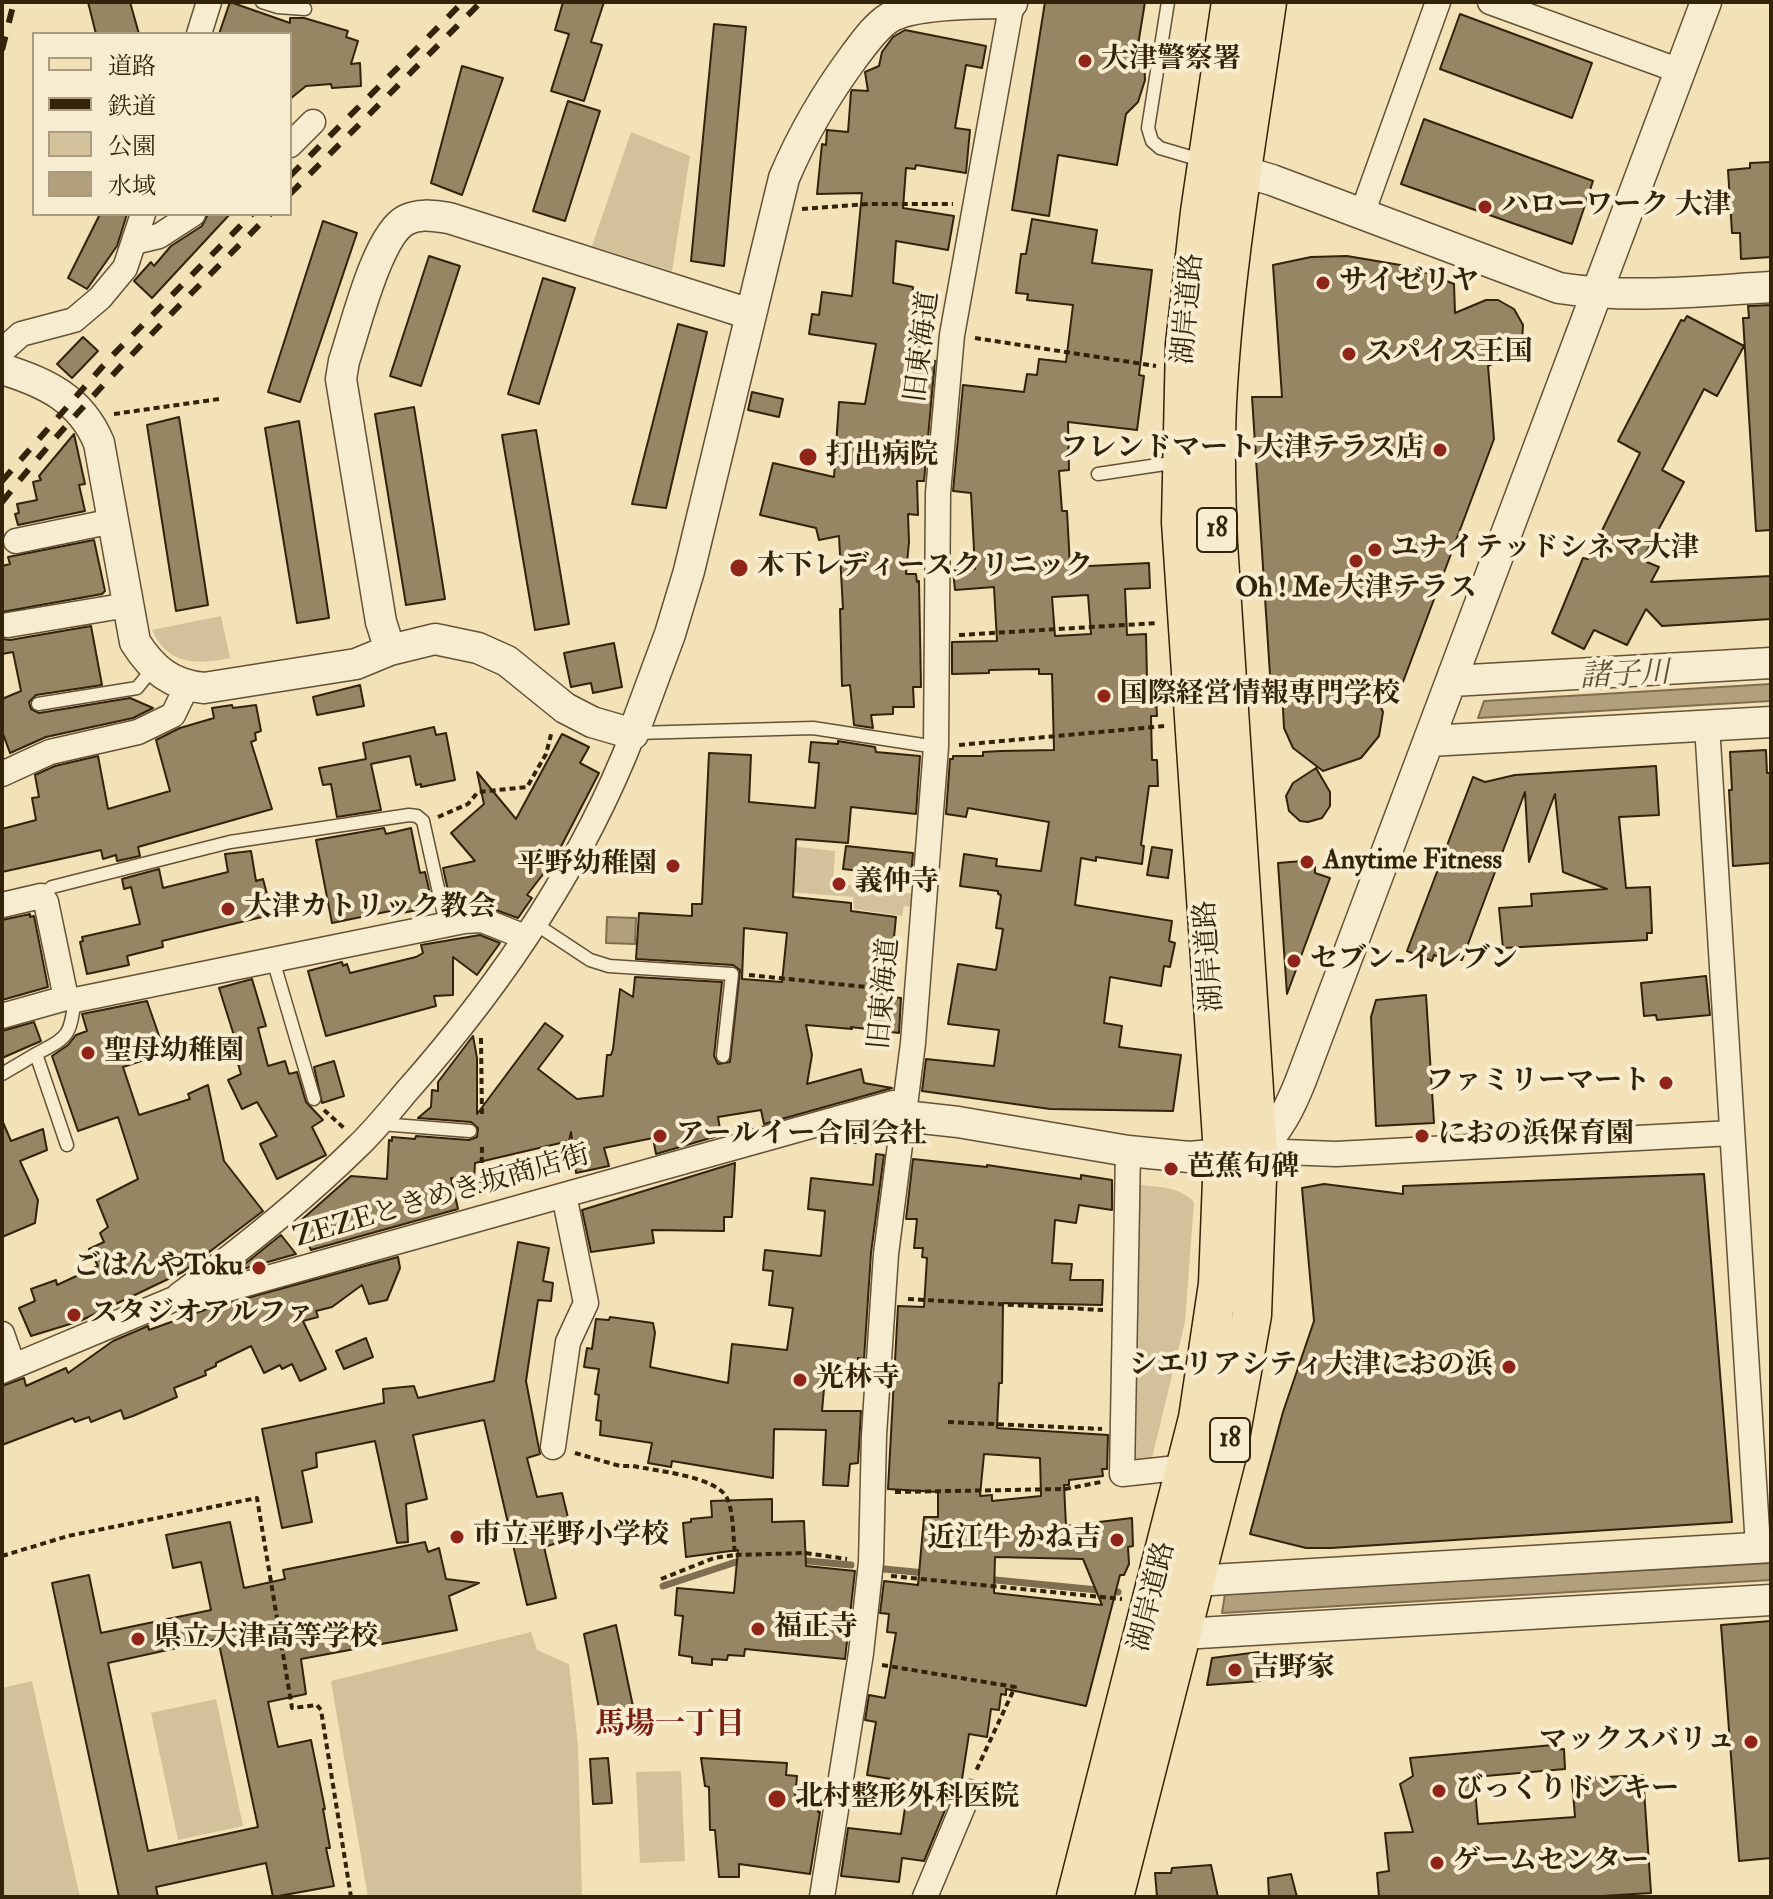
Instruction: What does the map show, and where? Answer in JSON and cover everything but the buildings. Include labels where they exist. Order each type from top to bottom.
[{"type":"main road","name":"湖岸道路","points":[[1076,1897],[1186,1467],[1212,1340],[1222,1222],[1241,1152],[1216,492],[1231,2]]},
{"type":"main road","name":"湖岸道路","points":[[1114,1897],[1227,1455],[1252,1315],[1241,1152],[1181,522],[1185,344],[1225,166],[1267,2]]},
{"type":"street","points":[[200,32],[209,2]]},
{"type":"street","points":[[174,1299],[262,1232],[322,1180],[378,1124],[446,1048],[529,930],[563,875],[603,801],[633,734],[670,634],[689,571],[784,178],[806,129],[831,86],[870,35],[890,17],[913,10],[1012,2]]},
{"type":"street","name":"旧東海道","points":[[822,1897],[860,1661],[870,1568],[886,1254],[918,992],[936,747],[938,493],[952,335],[1012,2]]},
{"type":"street","points":[[1362,214],[1438,2]]},
{"type":"street","points":[[1490,2],[1680,71]]},
{"type":"street","points":[[1241,1152],[1287,1116],[1298,1090],[1706,2]]},
{"type":"street","points":[[292,143],[313,122]]},
{"type":"street","points":[[1225,166],[1559,288],[1597,294],[1646,294],[1771,287]]},
{"type":"street","points":[[390,650],[381,622],[341,379],[344,361],[380,252],[391,233],[405,220],[427,214],[449,218],[750,314]]},
{"type":"street","points":[[2,351],[21,334],[74,320],[91,306],[125,268],[142,216]]},
{"type":"street","points":[[134,242],[159,236],[190,216]]},
{"type":"street","points":[[2,369],[52,388],[71,402],[89,422],[99,443],[135,642],[147,661],[166,677],[187,686],[204,688],[356,664],[390,650],[435,639],[478,648],[507,661],[565,708],[592,722],[633,734]]},
{"type":"street","points":[[16,541],[113,521]]},
{"type":"street","points":[[8,625],[128,605]]},
{"type":"street","points":[[1452,681],[1771,663]]},
{"type":"street","points":[[2,774],[50,752],[138,732],[173,715],[187,686]]},
{"type":"street","points":[[1429,741],[1771,722]]},
{"type":"street","points":[[1194,1581],[1764,1547],[1732,1133],[1707,725]]},
{"type":"street","points":[[2,905],[41,896],[46,902],[70,999]]},
{"type":"street","points":[[2,1016],[70,999],[446,924],[482,920],[529,930]]},
{"type":"street","name":"ZEZEときめき坂商店街","points":[[7,1368],[174,1299],[221,1291],[893,1103],[904,1110]]},
{"type":"street","points":[[904,1110],[1128,1151],[1189,1157],[1241,1152],[1336,1154],[1732,1133]]},
{"type":"street","points":[[1128,1151],[1122,1474],[1186,1467]]},
{"type":"street","points":[[553,1447],[568,1342],[586,1303],[564,1195]]},
{"type":"street","points":[[2,1334],[7,1368]]},
{"type":"street","points":[[1181,1634],[1771,1600]]},
{"type":"street","points":[[925,1897],[969,1792]]},
{"type":"lane","points":[[262,2],[305,9]]},
{"type":"lane","points":[[1168,2],[1148,128],[1152,141],[1160,148],[1225,166]]},
{"type":"lane","points":[[1098,474],[1182,462]]},
{"type":"lane","points":[[38,704],[137,688],[154,667]]},
{"type":"lane","points":[[633,734],[813,728],[936,747]]},
{"type":"lane","points":[[41,896],[52,887],[230,842],[409,815],[423,821],[446,924]]},
{"type":"lane","points":[[529,930],[609,966],[732,974],[723,1056]]},
{"type":"lane","points":[[273,960],[314,1099]]},
{"type":"lane","points":[[2,1074],[64,1038],[70,1030],[70,999]]},
{"type":"lane","points":[[36,1054],[67,1145]]},
{"type":"lane","points":[[378,1124],[470,1131]]},
{"type":"path","points":[[776,212],[868,204],[976,204]]},
{"type":"path","points":[[952,335],[1158,366]]},
{"type":"path","points":[[89,422],[107,415],[219,399]]},
{"type":"path","points":[[937,637],[1162,622]]},
{"type":"path","points":[[423,821],[451,813],[468,804],[478,792],[527,787],[565,708]]},
{"type":"path","points":[[936,747],[1169,726]]},
{"type":"path","points":[[732,974],[918,992]]},
{"type":"path","points":[[324,1109],[352,1136]]},
{"type":"path","points":[[883,1298],[1125,1312]]},
{"type":"path","points":[[948,1422],[1123,1430]]},
{"type":"path","points":[[553,1447],[620,1466],[709,1482],[721,1490],[728,1500],[735,1555]]},
{"type":"path","points":[[872,1493],[1065,1489],[1114,1480],[1122,1474]]},
{"type":"path","points":[[2,1556],[68,1536],[257,1498],[292,1708],[317,1705],[321,1710],[351,1897]]},
{"type":"path","points":[[661,1579],[714,1558],[805,1553],[870,1568],[1128,1599]]},
{"type":"path","points":[[860,1661],[1015,1687],[970,1783],[969,1792]]},
{"type":"green space","points":[[631,132],[690,156],[672,271],[592,246]]},
{"type":"green space","points":[[221,616],[230,658],[206,662],[184,660],[166,650],[152,630]]},
{"type":"green space","points":[[762,843],[835,851],[833,883],[914,894],[912,907],[904,906],[902,916],[854,909],[853,897],[761,890]]},
{"type":"green space","points":[[1140,1185],[1176,1191],[1194,1202],[1185,1322],[1151,1462],[1127,1467],[1136,1191]]},
{"type":"green space","points":[[531,1632],[537,1650],[569,1664],[578,1746],[582,1897],[368,1897],[331,1681]]},
{"type":"green space","points":[[32,1681],[80,1897],[2,1897],[2,1688]]},
{"type":"green space","points":[[216,1699],[243,1826],[178,1840],[151,1713]]},
{"type":"green space","points":[[681,1771],[685,1861],[640,1863],[636,1772]]},
{"type":"water","points":[[1771,684],[1771,701],[1478,718],[1484,701]]},
{"type":"water","points":[[607,917],[636,918],[635,944],[606,943]]},
{"type":"water","points":[[1771,1563],[1771,1580],[1222,1613],[1225,1594]]},
{"type":"waterway","points":[[797,1560],[851,1565]]},
{"type":"waterway","points":[[663,1586],[736,1562],[745,1562]]},
{"type":"waterway","points":[[884,1569],[925,1573]]},
{"type":"waterway","points":[[985,1579],[1118,1592]]},
{"type":"railway","points":[[2,50],[14,2]]},
{"type":"railway","points":[[292,174],[463,2]]},
{"type":"railway","points":[[292,192],[481,2]]},
{"type":"railway","points":[[2,481],[110,358],[250,216]]},
{"type":"railway","points":[[2,502],[99,390],[268,216]]},
{"type":"place","name":"大津警察署","points":[[1085,61]]},
{"type":"place","name":"ハローワーク 大津","points":[[1485,207]]},
{"type":"place","name":"サイゼリヤ","points":[[1323,283]]},
{"type":"place","name":"スパイス王国","points":[[1349,354]]},
{"type":"place","name":"フレンドマート大津テラス店","points":[[1440,450]]},
{"type":"place","name":"打出病院","points":[[808,457]]},
{"type":"place","name":"ユナイテッドシネマ大津","points":[[1375,550]]},
{"type":"place","name":"Oh ! Me 大津テラス","points":[[1356,561]]},
{"type":"place","name":"木下レディースクリニック","points":[[739,568]]},
{"type":"place","name":"国際経営情報専門学校","points":[[1104,696]]},
{"type":"place","name":"Anytime Fitness","points":[[1307,862]]},
{"type":"place","name":"平野幼稚園","points":[[673,866]]},
{"type":"place","name":"義仲寺","points":[[839,884]]},
{"type":"place","name":"大津カトリック教会","points":[[228,909]]},
{"type":"place","name":"セブン-イレブン","points":[[1294,961]]},
{"type":"place","name":"聖母幼稚園","points":[[88,1053]]},
{"type":"place","name":"ファミリーマート","points":[[1666,1083]]},
{"type":"place","name":"アールイー合同会社","points":[[660,1136]]},
{"type":"place","name":"におの浜保育園","points":[[1422,1136]]},
{"type":"place","name":"芭蕉句碑","points":[[1171,1169]]},
{"type":"place","name":"ごはんやToku","points":[[259,1268]]},
{"type":"place","name":"スタジオアルファ","points":[[74,1315]]},
{"type":"place","name":"シエリアシティ大津におの浜","points":[[1509,1367]]},
{"type":"place","name":"光林寺","points":[[800,1380]]},
{"type":"place","name":"市立平野小学校","points":[[457,1537]]},
{"type":"place","name":"近江牛 かね吉","points":[[1117,1540]]},
{"type":"place","name":"福正寺","points":[[758,1629]]},
{"type":"place","name":"県立大津高等学校","points":[[138,1639]]},
{"type":"place","name":"吉野家","points":[[1235,1670]]},
{"type":"place","name":"マックスバリュ","points":[[1751,1742]]},
{"type":"place","name":"びっくりドンキー","points":[[1439,1791]]},
{"type":"place","name":"北村整形外科医院","points":[[777,1799]]},
{"type":"place","name":"ゲームセンター","points":[[1437,1863]]},
{"type":"district","name":"馬場一丁目","points":[[670,1727]]},
{"type":"water label","name":"諸子川","points":[[1625,677]]}]
